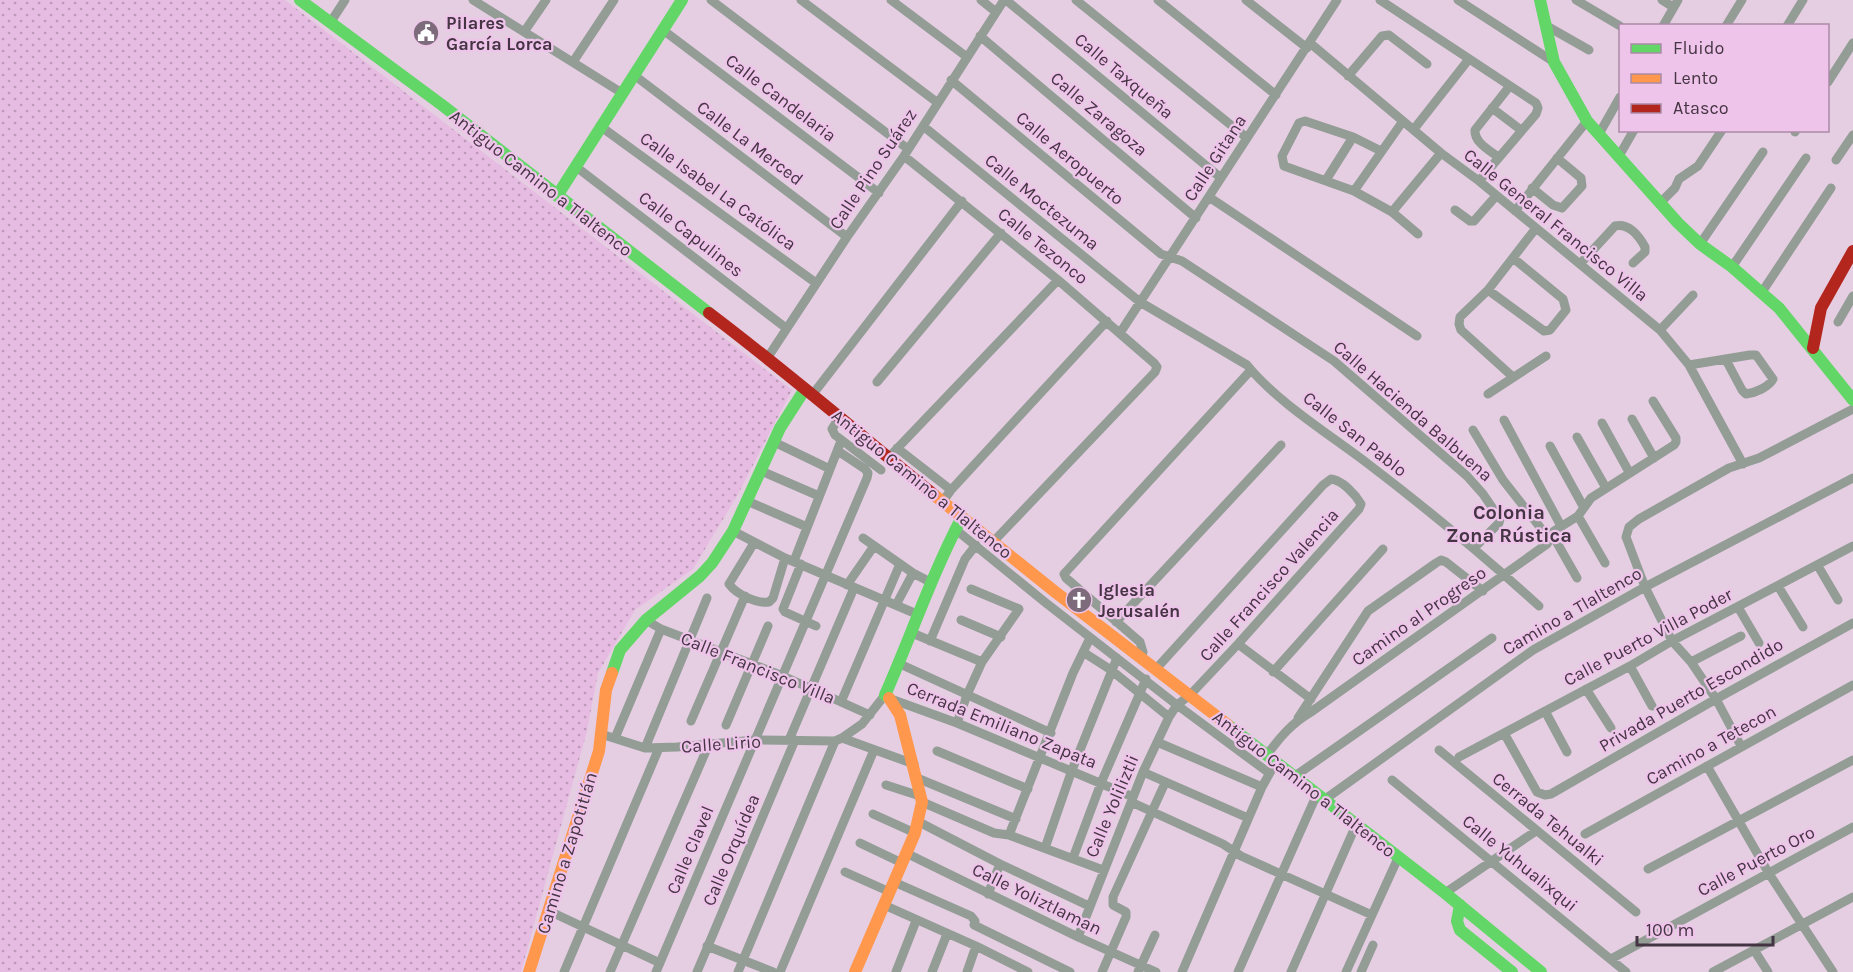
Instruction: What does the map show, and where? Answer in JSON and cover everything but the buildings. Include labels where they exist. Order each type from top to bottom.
[{"type":"street","name":"Antiguo Camino a Tlaltenco","points":[[300,0],[768,357],[839,418],[893,453],[947,496],[962,517],[993,542],[1190,695],[1271,763],[1295,776],[1445,893],[1541,972]]},
{"type":"street","points":[[330,23],[345,0]]},
{"type":"street","points":[[474,0],[622,93]]},
{"type":"street","points":[[524,32],[546,0]]},
{"type":"street","points":[[573,62],[614,0]]},
{"type":"street","points":[[557,196],[682,0]]},
{"type":"street","name":"Calle Tezonco","points":[[711,0],[906,152],[1155,363],[1157,367],[1155,372],[993,542]]},
{"type":"street","points":[[801,0],[938,102]]},
{"type":"street","points":[[891,0],[967,57]]},
{"type":"street","points":[[981,0],[996,12]]},
{"type":"street","name":"Calle Pino Suárez","points":[[768,357],[1005,0]]},
{"type":"street","name":"Calle Taxqueña","points":[[1005,0],[1221,178]]},
{"type":"street","points":[[1076,0],[1247,138]]},
{"type":"street","points":[[1158,0],[1276,94]]},
{"type":"street","name":"Calle General Francisco Villa","points":[[1246,0],[1348,76],[1660,330],[1689,365],[1743,464]]},
{"type":"street","points":[[1380,0],[1536,103],[1538,108],[1536,114],[1479,181]]},
{"type":"street","points":[[1458,0],[1554,62]]},
{"type":"street","points":[[1540,0],[1554,62],[1587,121],[1700,244],[1762,292],[1813,348],[1853,400]]},
{"type":"street","points":[[1576,0],[1619,25]]},
{"type":"street","points":[[1662,0],[1676,4],[1664,24]]},
{"type":"street","points":[[1727,24],[1742,0]]},
{"type":"street","points":[[1788,24],[1803,0]]},
{"type":"street","name":"Calle Gitana","points":[[1120,333],[1335,1]]},
{"type":"street","points":[[1545,25],[1589,50]]},
{"type":"street","name":"Calle Candelaria","points":[[663,30],[879,193]]},
{"type":"street","points":[[1348,76],[1382,36],[1389,35],[1427,64]]},
{"type":"street","name":"Calle Zaragoza","points":[[980,36],[1196,218]]},
{"type":"street","points":[[1829,79],[1853,44]]},
{"type":"street","points":[[1414,129],[1469,59]]},
{"type":"street","name":"Calle La Merced","points":[[634,75],[847,237]]},
{"type":"street","name":"Calle Aeropuerto","points":[[951,80],[1109,212],[1161,254],[1170,258]]},
{"type":"street","points":[[1498,157],[1474,135],[1475,130],[1509,87]]},
{"type":"street","points":[[1599,134],[1619,99]]},
{"type":"street","points":[[1492,108],[1521,130]]},
{"type":"street","points":[[1381,151],[1353,137],[1314,122],[1305,121],[1299,123],[1282,156],[1282,161],[1284,166],[1354,191],[1392,212],[1418,234]]},
{"type":"street","points":[[1354,191],[1404,121]]},
{"type":"street","points":[[1515,211],[1587,121]]},
{"type":"street","name":"Calle Isabel La Católica","points":[[600,126],[816,283]]},
{"type":"street","name":"Calle Moctezuma","points":[[923,126],[1140,303]]},
{"type":"street","points":[[1619,156],[1633,132]]},
{"type":"street","points":[[1660,203],[1675,188],[1679,179],[1698,166],[1721,132]]},
{"type":"street","points":[[1836,160],[1853,135]]},
{"type":"street","points":[[1326,180],[1353,137]]},
{"type":"street","points":[[1700,244],[1762,152]]},
{"type":"street","points":[[1392,212],[1441,153]]},
{"type":"street","points":[[1532,188],[1553,205],[1562,208],[1582,186],[1581,178],[1557,158]]},
{"type":"street","points":[[1732,267],[1806,158]]},
{"type":"street","name":"Calle Capulines","points":[[575,166],[786,328]]},
{"type":"street","points":[[1762,292],[1831,188]]},
{"type":"street","points":[[1455,210],[1470,221],[1474,221],[1496,196]]},
{"type":"street","points":[[1209,197],[1417,336]]},
{"type":"street","points":[[809,392],[962,201]]},
{"type":"street","points":[[1580,264],[1615,226],[1621,225],[1627,226],[1646,247],[1645,252],[1633,263]]},
{"type":"street","points":[[1513,377],[1461,330],[1460,317],[1488,290],[1536,228]]},
{"type":"street","points":[[877,382],[1000,233]]},
{"type":"street","points":[[1813,348],[1821,308],[1853,251]]},
{"type":"street","name":"Calle Hacienda Balbuena","points":[[1170,258],[1182,261],[1334,361],[1467,476],[1484,494],[1500,519],[1500,523],[1474,548]]},
{"type":"street","points":[[1488,290],[1544,332],[1550,330],[1566,309],[1563,299],[1513,258]]},
{"type":"street","points":[[893,453],[1058,280]]},
{"type":"street","points":[[1660,330],[1694,295]]},
{"type":"street","points":[[1838,322],[1853,296]]},
{"type":"street","name":"Calle San Pablo","points":[[1140,303],[1240,361],[1297,411],[1474,548],[1539,606]]},
{"type":"street","points":[[947,496],[1107,321]]},
{"type":"street","points":[[1689,365],[1756,355],[1773,379],[1770,384],[1746,394],[1726,360]]},
{"type":"street","points":[[1488,394],[1546,356]]},
{"type":"street","points":[[1141,659],[1143,652],[1140,642],[1064,574],[1251,370]]},
{"type":"street","name":"Camino a Zapotitlán","points":[[529,972],[599,751],[606,690],[620,650],[646,620],[712,564],[733,531],[780,428],[809,392]]},
{"type":"street","points":[[1605,563],[1578,516],[1583,506],[1591,498],[1676,442],[1676,438],[1653,400]]},
{"type":"street","points":[[1741,746],[1716,699],[1691,662],[1672,641],[1645,587],[1626,537],[1629,527],[1639,519],[1729,468],[1759,458],[1853,409]]},
{"type":"street","points":[[839,418],[832,429],[841,441],[881,470]]},
{"type":"street","points":[[1632,419],[1654,458]]},
{"type":"street","points":[[1504,420],[1561,526]]},
{"type":"street","points":[[1602,423],[1629,472]]},
{"type":"street","points":[[1473,430],[1503,480],[1543,531],[1556,541],[1577,578]]},
{"type":"street","points":[[1577,437],[1606,488]]},
{"type":"street","points":[[754,543],[729,584],[745,596],[764,603],[769,602],[793,561],[841,441]]},
{"type":"street","points":[[774,442],[830,469]]},
{"type":"street","points":[[1116,622],[1281,445]]},
{"type":"street","points":[[1550,446],[1583,506]]},
{"type":"street","name":"Calle Clavel","points":[[658,968],[868,473],[838,451]]},
{"type":"street","points":[[761,471],[819,496]]},
{"type":"street","name":"Camino a Tlaltenco","points":[[1320,797],[1418,734],[1518,660],[1645,587],[1853,478]]},
{"type":"street","name":"Calle Francisco Valencia","points":[[1155,670],[1323,485],[1331,479],[1338,480],[1358,499],[1361,504],[1359,509],[1238,645],[1190,695]]},
{"type":"street","points":[[747,501],[807,527]]},
{"type":"street","name":"Camino al Progreso","points":[[1182,972],[1262,787],[1282,734],[1296,720],[1311,712],[1505,575],[1547,544],[1550,536],[1561,526],[1578,516]]},
{"type":"street","points":[[738,972],[839,739],[857,728],[888,697],[942,555],[962,517]]},
{"type":"street","points":[[955,529],[1177,705],[1271,763]]},
{"type":"street","points":[[733,531],[793,561],[919,615]]},
{"type":"street","points":[[863,538],[913,573],[932,583]]},
{"type":"street","points":[[930,641],[965,559],[976,545]]},
{"type":"street","name":"Calle Orquídea","points":[[697,972],[792,740],[851,586],[874,546]]},
{"type":"street","name":"Calle Puerto Villa Poder","points":[[1459,757],[1853,546]]},
{"type":"street","points":[[1274,672],[1383,549]]},
{"type":"street","points":[[1296,720],[1368,611],[1436,563],[1441,560],[1446,562],[1483,591]]},
{"type":"street","points":[[793,561],[783,609],[816,626]]},
{"type":"street","points":[[841,702],[900,564]]},
{"type":"street","points":[[1818,566],[1838,600]]},
{"type":"street","points":[[896,605],[913,573]]},
{"type":"street","points":[[1778,586],[1803,627]]},
{"type":"street","points":[[957,723],[966,695],[982,662],[1019,609],[971,588]]},
{"type":"street","points":[[691,721],[745,596]]},
{"type":"street","points":[[645,748],[707,598]]},
{"type":"street","points":[[1738,607],[1760,643]]},
{"type":"street","name":"Calle Francisco Villa","points":[[646,620],[661,629],[783,676],[870,715]]},
{"type":"street","points":[[961,620],[1001,637]]},
{"type":"street","name":"Privada Puerto Escondido","points":[[1504,733],[1537,792],[1545,795],[1551,794],[1853,623]]},
{"type":"street","points":[[726,725],[768,626]]},
{"type":"street","points":[[615,738],[661,629]]},
{"type":"street","points":[[912,633],[982,662]]},
{"type":"street","points":[[1691,662],[1741,636]]},
{"type":"street","points":[[1009,835],[1090,638]]},
{"type":"street","points":[[1295,776],[1492,638]]},
{"type":"street","points":[[1238,645],[1311,699]]},
{"type":"street","points":[[1083,652],[1111,670],[1169,717]]},
{"type":"street","points":[[1045,848],[1072,770],[1117,658]]},
{"type":"street","points":[[900,664],[1051,734]]},
{"type":"street","points":[[1630,666],[1652,706]]},
{"type":"street","points":[[1074,858],[1101,783],[1146,679]]},
{"type":"street","name":"Camino a Tetecon","points":[[1585,834],[1853,685]]},
{"type":"street","points":[[1586,689],[1611,728]]},
{"type":"street","name":"Calle Yoliliztli","points":[[1078,938],[1143,772],[1169,717],[1177,705],[1190,695]]},
{"type":"street","points":[[855,972],[917,827],[921,799],[900,715],[888,697]]},
{"type":"street","name":"Cerrada Emiliano Zapata","points":[[888,697],[1101,783],[1152,812],[1235,851],[1241,856],[1372,915]]},
{"type":"street","points":[[1545,711],[1567,752]]},
{"type":"street","name":"Calle Lirio","points":[[602,734],[645,748],[755,740],[839,739],[914,764]]},
{"type":"street","points":[[1157,742],[1262,787]]},
{"type":"street","points":[[610,972],[709,744]]},
{"type":"street","points":[[564,972],[659,748]]},
{"type":"street","points":[[780,972],[874,750]]},
{"type":"street","points":[[937,750],[1028,789]]},
{"type":"street","name":"Cerrada Tehualki","points":[[1439,750],[1635,912]]},
{"type":"street","points":[[1648,869],[1853,760]]},
{"type":"street","points":[[1707,766],[1768,872],[1833,972]]},
{"type":"street","points":[[1143,772],[1248,818]]},
{"type":"street","points":[[917,778],[1016,819]]},
{"type":"street","name":"Calle Yuhualixqui","points":[[1392,780],[1626,972]]},
{"type":"street","points":[[1102,972],[1126,917],[1126,912],[1113,905],[1113,897],[1165,783]]},
{"type":"street","points":[[886,785],[994,833],[1009,835],[1103,870]]},
{"type":"street","points":[[1238,972],[1280,874],[1320,797]]},
{"type":"street","points":[[873,814],[917,827],[1089,906]]},
{"type":"street","points":[[1291,972],[1356,825]]},
{"type":"street","name":"Calle Puerto Oro","points":[[1611,958],[1853,827]]},
{"type":"street","points":[[1445,893],[1536,831]]},
{"type":"street","name":"Calle Yoliztlaman","points":[[860,843],[904,858],[988,894],[1111,952],[1140,969],[1156,972]]},
{"type":"street","points":[[1346,972],[1398,858]]},
{"type":"street","points":[[988,894],[1000,864]]},
{"type":"street","points":[[845,872],[971,916],[975,921],[974,925],[1070,972]]},
{"type":"street","points":[[1713,972],[1801,924],[1852,900]]},
{"type":"street","points":[[884,905],[1028,972]]},
{"type":"street","points":[[1460,905],[1457,921],[1460,930],[1508,971]]},
{"type":"street","points":[[549,911],[621,946],[658,968]]},
{"type":"street","points":[[896,972],[916,921]]},
{"type":"street","points":[[932,972],[947,934]]},
{"type":"street","points":[[1140,969],[1155,935]]},
{"type":"street","points":[[1361,972],[1373,945]]},
{"type":"street","points":[[707,946],[773,972]]},
{"type":"street","points":[[966,972],[976,946]]},
{"type":"street","points":[[1754,950],[1768,972]]},
{"type":"street","points":[[1001,972],[1005,961]]},
{"type":"shaded area","points":[[0,0],[285,0],[792,390],[737,496],[693,569],[635,610],[598,673],[587,731],[521,972],[0,972]]},
{"type":"traffic: fast","points":[[300,0],[442,105],[709,313]]},
{"type":"traffic: fast","points":[[557,196],[682,0]]},
{"type":"traffic: fast","points":[[1540,0],[1554,62],[1587,121],[1678,223],[1700,244],[1732,267],[1779,308],[1853,400]]},
{"type":"traffic: fast","points":[[612,673],[620,650],[646,620],[700,576],[712,563],[733,531],[780,428],[805,389]]},
{"type":"traffic: fast","points":[[889,698],[885,695],[931,583],[962,517]]},
{"type":"traffic: fast","points":[[1228,725],[1445,893],[1541,972]]},
{"type":"traffic: fast","points":[[1460,905],[1457,921],[1460,930],[1512,972]]},
{"type":"traffic: slow","points":[[933,494],[1228,725]]},
{"type":"traffic: slow","points":[[529,972],[599,751],[606,690],[612,673]]},
{"type":"traffic: slow","points":[[855,972],[915,833],[922,802],[900,715],[889,698]]},
{"type":"traffic: jam","points":[[1813,348],[1821,308],[1853,251]]},
{"type":"traffic: jam","points":[[709,313],[933,494]]},
{"type":"place","name":"Pilares García Lorca","points":[[426,33]]},
{"type":"place","name":"Iglesia Jerusalén","points":[[1079,600]]},
{"type":"district","name":"Colonia Zona Rústica","points":[[1509,524]]}]
